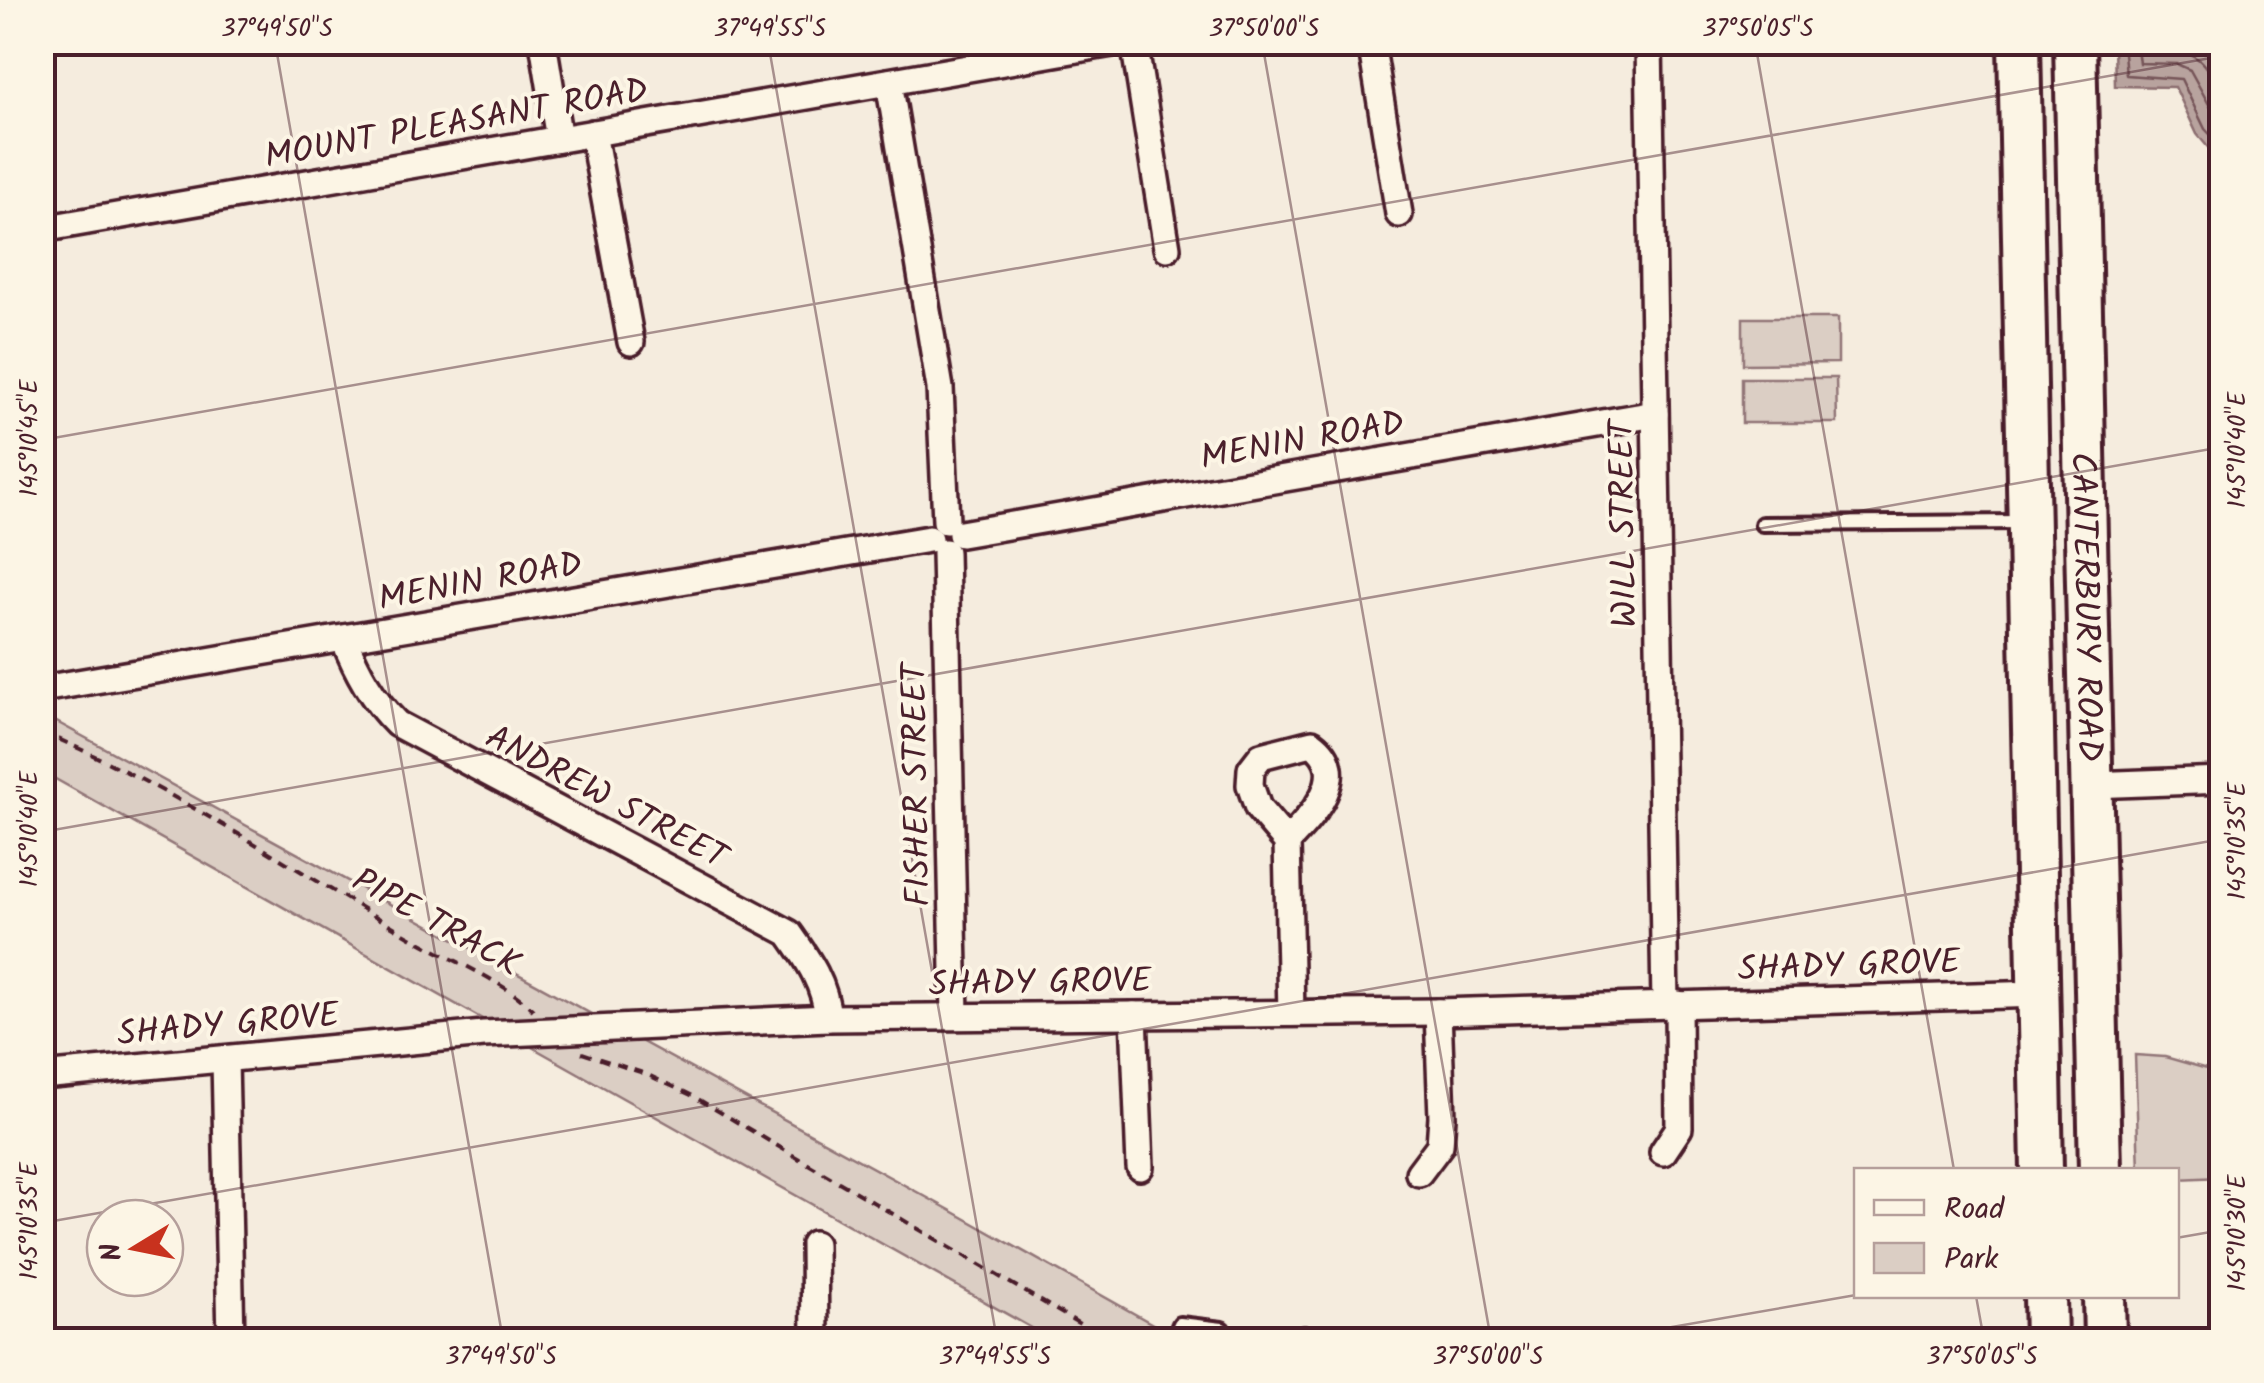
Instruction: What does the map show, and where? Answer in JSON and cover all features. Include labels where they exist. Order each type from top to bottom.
[{"type":"main road","name":"CANTERBURY ROAD","points":[[2019,42],[2042,1168]]},
{"type":"main road","name":"CANTERBURY ROAD","points":[[2075,42],[2100,1168]]},
{"type":"main road","points":[[2040,994],[2095,991]]},
{"type":"main road","points":[[2044,1298],[2046,1340]]},
{"type":"main road","points":[[2104,1298],[2106,1340]]},
{"type":"street","points":[[543,42],[559,140]]},
{"type":"street","name":"MOUNT PLEASANT ROAD","points":[[42,229],[889,82],[995,53],[1118,42]]},
{"type":"street","points":[[1134,42],[1168,248]]},
{"type":"street","points":[[1372,42],[1399,214]]},
{"type":"street","name":"WILL STREET","points":[[1649,42],[1671,1005],[1679,1128],[1663,1152]]},
{"type":"street","name":"FISHER STREET","points":[[889,82],[940,388],[955,1016]]},
{"type":"street","points":[[593,134],[631,342]]},
{"type":"street","name":"MENIN ROAD","points":[[42,689],[1655,414]]},
{"type":"street","name":"ANDREW STREET","points":[[344,639],[377,704],[397,724],[788,933],[826,994],[828,1018]]},
{"type":"street","points":[[2091,785],[2222,780]]},
{"type":"street","points":[[1288,842],[1291,1013]]},
{"type":"street","name":"SHADY GROVE","points":[[42,1076],[484,1034],[828,1018],[1438,1012],[2040,994]]},
{"type":"street","points":[[1419,1173],[1440,1145],[1438,1012]]},
{"type":"street","points":[[1134,1015],[1140,1166]]},
{"type":"street","points":[[225,1059],[230,1340]]},
{"type":"street","points":[[814,1244],[815,1340]]},
{"type":"lane","points":[[1762,524],[2029,522]]},
{"type":"lane","points":[[1173,1340],[1180,1324],[1222,1329]]},
{"type":"path","name":"PIPE TRACK","points":[[42,732],[113,762],[458,964],[518,994],[554,1030],[559,1045],[646,1074],[691,1095],[1107,1340]]},
{"type":"green space","points":[[1743,318],[1838,318],[1838,363],[1743,364]]},
{"type":"green space","points":[[1742,378],[1836,378],[1837,423],[1742,423]]},
{"type":"green space","points":[[42,714],[1181,1340],[1053,1340],[43,772]]},
{"type":"green space","points":[[2135,1055],[2165,1057],[2221,1073],[2221,1177],[2179,1179],[2179,1168],[2139,1168]]},
{"type":"water","points":[[2114,43],[2221,43],[2221,163],[2197,134],[2175,87],[2115,86]]}]
